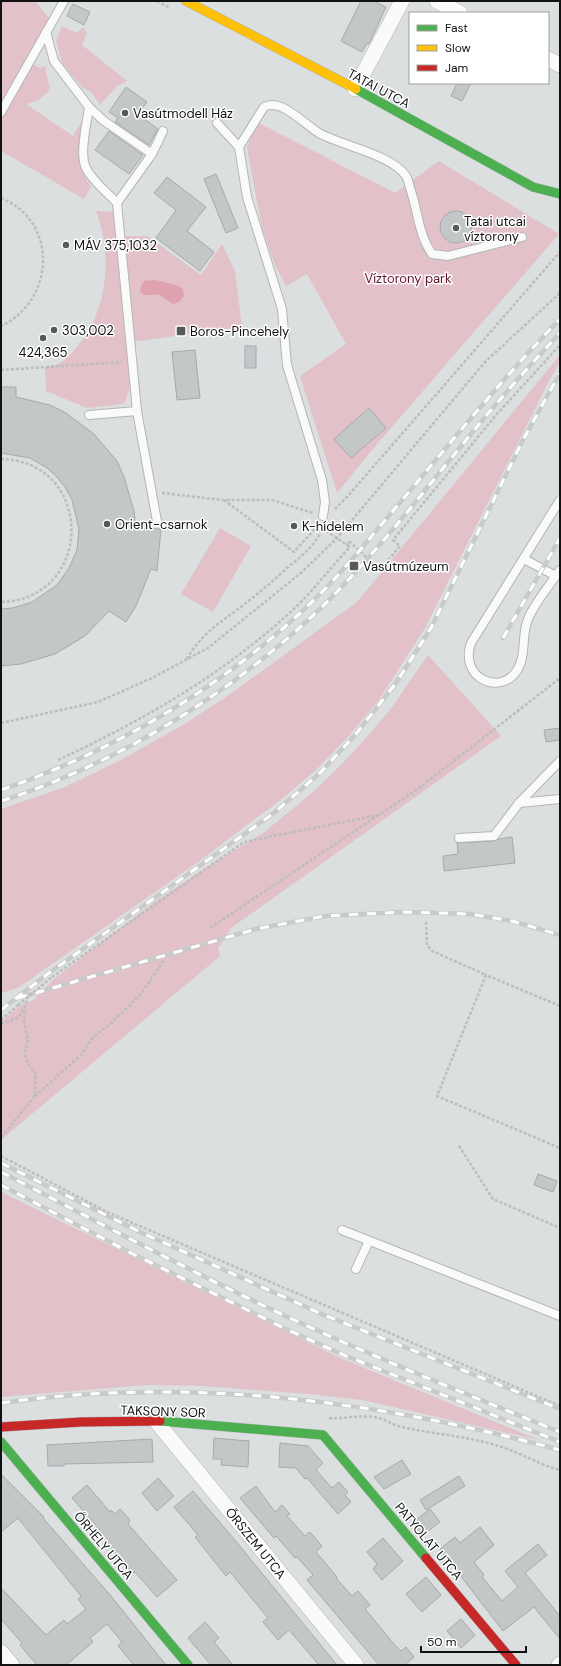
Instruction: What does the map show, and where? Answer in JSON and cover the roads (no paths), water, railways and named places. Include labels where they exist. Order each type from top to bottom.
[{"type":"street","name":"TATAI UTCA","points":[[186,1],[355,89],[534,187],[560,194]]},
{"type":"street","points":[[355,89],[402,1]]},
{"type":"street","points":[[437,1],[458,12]]},
{"type":"street","points":[[549,60],[560,66]]},
{"type":"street","name":"TAKSONY SOR","points":[[1,1427],[81,1422],[156,1421],[323,1434]]},
{"type":"street","name":"ŐRSZEM UTCA","points":[[156,1421],[356,1665]]},
{"type":"street","name":"PATYOLAT UTCA","points":[[323,1434],[516,1665]]},
{"type":"street","name":"ŐRHELY UTCA","points":[[1,1442],[188,1665]]},
{"type":"street","points":[[1,1652],[12,1665]]},
{"type":"lane","points":[[1,112],[64,1]]},
{"type":"lane","points":[[46,32],[54,61],[89,107],[104,121],[152,154]]},
{"type":"lane","points":[[239,147],[264,107],[268,105],[279,106],[298,116],[319,133],[370,152],[391,163],[406,176],[414,198],[425,244],[432,254],[448,256],[522,237]]},
{"type":"lane","points":[[89,107],[83,158],[86,168],[95,180],[117,203],[130,361],[136,411],[157,521]]},
{"type":"lane","points":[[217,123],[239,147],[247,197],[282,309],[287,365],[322,480],[325,502],[325,517]]},
{"type":"lane","points":[[117,203],[152,154],[163,131]]},
{"type":"lane","points":[[89,415],[136,411]]},
{"type":"lane","points":[[524,559],[558,573],[528,618],[525,629],[522,660],[517,671],[504,681],[494,683],[484,680],[476,675],[469,664],[469,649],[474,636],[560,500]]},
{"type":"lane","points":[[459,838],[494,836],[518,803],[560,761]]},
{"type":"lane","points":[[518,803],[560,799]]},
{"type":"lane","points":[[342,1230],[560,1316]]},
{"type":"lane","points":[[356,1269],[369,1240]]},
{"type":"railway","points":[[1,790],[90,754],[175,708],[215,682],[290,622],[325,589],[344,568],[498,387],[560,319]]},
{"type":"railway","points":[[1,801],[45,785],[133,745],[215,694],[291,635],[326,603],[367,560],[490,411],[560,333]]},
{"type":"railway","points":[[1,1010],[49,973],[274,813],[320,773],[356,734],[396,683],[431,628],[523,440],[560,373]]},
{"type":"railway","points":[[503,638],[560,538]]},
{"type":"railway","points":[[18,998],[256,929],[325,916],[403,912],[470,914],[512,921],[560,935]]},
{"type":"railway","points":[[1,1163],[140,1232],[324,1315],[560,1409]]},
{"type":"railway","points":[[1,1172],[183,1266],[294,1320],[393,1364],[560,1432]]},
{"type":"railway","points":[[1,1185],[129,1252],[286,1329],[339,1353],[560,1442]]},
{"type":"railway","points":[[1,1403],[71,1395],[142,1392],[212,1393],[283,1398],[353,1406],[423,1418],[560,1450]]},
{"type":"place","name":"Vasútmodell Ház","points":[[125,113]]},
{"type":"place","name":"Tatai utcai víztorony","points":[[456,228]]},
{"type":"place","name":"MÁV 375,1032","points":[[66,245]]},
{"type":"place","name":"303,002","points":[[54,330]]},
{"type":"place","name":"Boros-Pincehely","points":[[181,331]]},
{"type":"place","name":"424,365","points":[[43,338]]},
{"type":"place","name":"Orient-csarnok","points":[[107,524]]},
{"type":"place","name":"K-hídelem","points":[[294,526]]},
{"type":"place","name":"Vasútmúzeum","points":[[354,566]]},
{"type":"park label","name":"Víztorony park","points":[[408,278]]}]
